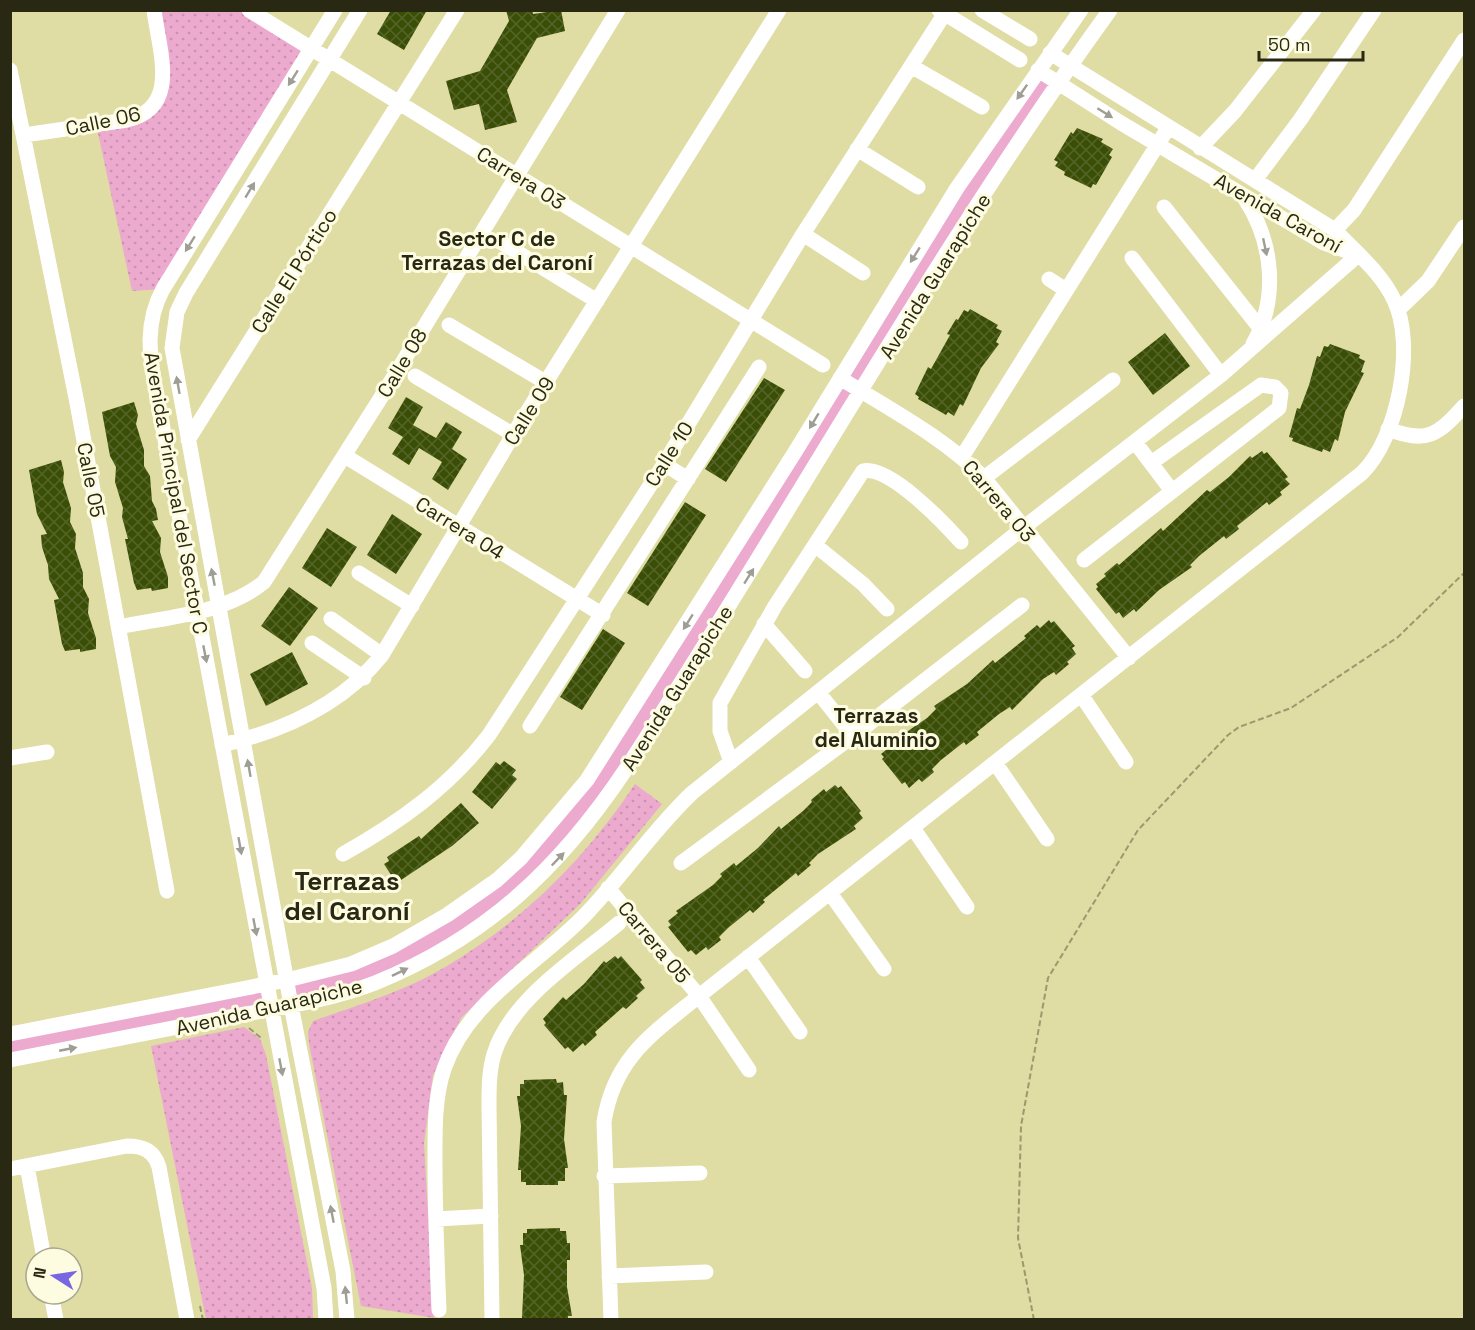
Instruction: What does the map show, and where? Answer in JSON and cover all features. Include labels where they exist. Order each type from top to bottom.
[{"type":"street","name":"Calle 06","points":[[24,135],[127,120],[140,117],[151,110],[159,101],[162,75],[154,10]]},
{"type":"street","name":"Carrera 03","points":[[249,10],[823,365]]},
{"type":"street","name":"Avenida Principal del Sector C","points":[[326,1320],[324,1288],[153,375],[150,327],[156,301],[334,10]]},
{"type":"street","name":"Avenida Principal del Sector C","points":[[347,1320],[343,1271],[291,1005],[172,348],[177,312],[186,293],[360,10]]},
{"type":"street","name":"Calle El Pórtico","points":[[188,440],[457,10]]},
{"type":"street","name":"Calle 08","points":[[119,627],[218,606],[238,599],[264,582],[345,456],[618,10]]},
{"type":"street","name":"Calle 09","points":[[222,745],[244,740],[306,716],[364,678],[382,655],[514,435],[779,10]]},
{"type":"street","points":[[982,10],[1030,39]]},
{"type":"street","name":"Avenida Guarapiche","points":[[10,1034],[287,980],[351,964],[422,930],[497,880],[539,840],[587,780],[957,188],[1081,10]]},
{"type":"street","name":"Avenida Guarapiche","points":[[10,1060],[291,1005],[373,984],[462,939],[519,896],[567,850],[604,802],[1058,84],[1110,10]]},
{"type":"street","points":[[1200,148],[1235,111],[1314,10]]},
{"type":"street","points":[[1254,180],[1374,10]]},
{"type":"street","points":[[943,12],[1020,60]]},
{"type":"street","name":"Calle 10","points":[[343,854],[386,830],[422,804],[469,760],[489,735],[664,464],[803,234],[943,12]]},
{"type":"street","points":[[1335,230],[1354,210],[1464,40]]},
{"type":"street","name":"Avenida Caroní","points":[[1050,53],[1335,230],[1358,255]]},
{"type":"street","points":[[911,66],[982,107]]},
{"type":"street","name":"Avenida Caroní","points":[[1038,69],[1058,84],[1158,145],[1324,243],[1358,255]]},
{"type":"street","name":"Calle 05","points":[[10,70],[119,627],[167,891]]},
{"type":"street","points":[[962,457],[1168,128]]},
{"type":"street","points":[[857,149],[918,187]]},
{"type":"street","points":[[1241,194],[1256,216],[1268,260],[1269,298],[1260,328],[1249,351]]},
{"type":"street","points":[[1164,207],[1260,328]]},
{"type":"street","points":[[1398,310],[1428,281],[1464,227]]},
{"type":"street","points":[[803,234],[863,273]]},
{"type":"street","points":[[499,241],[597,302]]},
{"type":"street","points":[[439,1310],[436,1115],[444,1070],[452,1051],[477,1014],[498,991],[570,930],[678,807],[1023,528],[1221,375],[1358,255],[1382,279],[1398,310],[1405,341],[1404,362],[1396,407],[1370,465],[1082,696],[699,996],[643,1044],[617,1076],[610,1090],[604,1122],[604,1176],[611,1320]]},
{"type":"street","points":[[1132,258],[1221,375]]},
{"type":"street","points":[[1049,279],[1066,290]]},
{"type":"street","points":[[448,325],[547,383]]},
{"type":"street","points":[[530,726],[603,615],[759,367]]},
{"type":"street","points":[[415,376],[514,435]]},
{"type":"street","name":"Carrera 03","points":[[840,378],[934,436],[962,457],[984,478],[1130,658]]},
{"type":"street","points":[[984,478],[1113,380]]},
{"type":"street","points":[[1084,560],[1279,408],[1282,399],[1279,391],[1272,386],[1261,385],[1151,463]]},
{"type":"street","points":[[1388,429],[1402,434],[1427,436],[1445,428],[1464,406]]},
{"type":"street","points":[[1135,442],[1172,491]]},
{"type":"street","name":"Carrera 04","points":[[345,456],[603,615]]},
{"type":"street","points":[[664,464],[688,479]]},
{"type":"street","points":[[731,762],[720,731],[720,703],[764,624],[863,471],[870,470],[879,473],[926,506],[961,542]]},
{"type":"street","points":[[815,545],[846,569],[887,609]]},
{"type":"street","points":[[359,573],[412,606]]},
{"type":"street","points":[[681,863],[853,736],[1022,605]]},
{"type":"street","points":[[331,619],[382,655]]},
{"type":"street","points":[[764,624],[805,671]]},
{"type":"street","points":[[312,643],[364,678]]},
{"type":"street","points":[[818,692],[853,736]]},
{"type":"street","points":[[1082,696],[1126,762]]},
{"type":"street","points":[[10,758],[47,752]]},
{"type":"street","points":[[996,764],[1047,839]]},
{"type":"street","points":[[913,828],[968,907]]},
{"type":"street","name":"Carrera 05","points":[[608,888],[699,996],[749,1070]]},
{"type":"street","points":[[830,893],[884,969]]},
{"type":"street","points":[[492,1320],[490,1077],[497,1045],[521,1005],[619,923]]},
{"type":"street","points":[[748,957],[800,1032]]},
{"type":"street","points":[[10,1169],[127,1146],[141,1147],[152,1153],[159,1167],[187,1320]]},
{"type":"street","points":[[27,1166],[42,1246]]},
{"type":"street","points":[[604,1176],[700,1173]]},
{"type":"street","points":[[436,1219],[490,1216]]},
{"type":"street","points":[[609,1276],[706,1272]]},
{"type":"path","points":[[1034,1320],[1018,1238],[1021,1126],[1045,991],[1055,964],[1078,931],[1138,830],[1228,735],[1250,723],[1291,708],[1398,637],[1464,573]]},
{"type":"path","points":[[245,1025],[262,1038],[265,1046]]},
{"type":"shaded area","points":[[154,11],[249,11],[311,48],[163,289],[132,291],[96,124],[159,101]]},
{"type":"shaded area","points":[[1038,70],[1058,84],[567,850],[425,959],[291,1005],[287,980],[306,976],[447,915],[564,811]]},
{"type":"shaded area","points":[[635,784],[662,804],[581,903],[461,1018],[433,1075],[424,1143],[434,1318],[361,1306],[309,1044],[308,1032],[313,1021],[415,983],[447,966],[502,929],[552,886],[596,837]]},
{"type":"shaded area","points":[[266,984],[271,1009],[11,1060],[11,1034]]},
{"type":"shaded area","points":[[244,1027],[260,1039],[266,1055],[312,1288],[313,1319],[206,1319],[151,1046]]},
{"type":"building","points":[[391,10],[427,10],[404,50],[377,34]]},
{"type":"building","points":[[506,10],[532,10],[533,14],[561,10],[565,31],[537,38],[507,90],[517,122],[485,130],[479,104],[454,110],[446,81],[480,71],[509,21]]},
{"type":"building","points":[[1077,128],[1103,139],[1101,142],[1113,149],[1109,155],[1112,157],[1096,185],[1093,184],[1091,188],[1064,175],[1065,172],[1055,166],[1058,162],[1054,160],[1071,132],[1073,134]]},
{"type":"building","points":[[970,309],[998,325],[996,328],[1002,331],[996,342],[999,344],[981,368],[963,406],[960,404],[954,416],[948,412],[946,415],[918,399],[919,397],[915,394],[928,367],[931,369],[950,335],[947,334],[956,319],[958,320],[964,310],[968,312]]},
{"type":"building","points":[[1165,333],[1190,366],[1153,395],[1128,362]]},
{"type":"building","points":[[1330,344],[1360,355],[1359,358],[1365,361],[1361,372],[1364,373],[1345,412],[1338,441],[1335,439],[1330,452],[1323,449],[1322,452],[1292,441],[1293,438],[1289,437],[1297,408],[1300,409],[1309,385],[1317,356],[1320,357],[1324,346],[1328,347]]},
{"type":"building","points":[[764,378],[785,390],[726,482],[705,469]]},
{"type":"building","points":[[406,397],[423,407],[413,425],[436,438],[446,422],[462,432],[452,449],[467,459],[448,490],[432,479],[442,462],[419,448],[409,465],[392,454],[403,437],[388,428]]},
{"type":"building","points":[[134,402],[138,415],[136,424],[144,450],[144,466],[150,476],[152,501],[158,520],[152,521],[161,538],[160,552],[168,577],[168,588],[152,591],[151,588],[137,590],[134,583],[125,539],[128,539],[122,517],[123,508],[115,482],[116,467],[110,456],[102,412]]},
{"type":"building","points":[[1262,451],[1264,454],[1267,452],[1288,477],[1285,479],[1290,484],[1280,492],[1282,495],[1269,505],[1267,502],[1237,526],[1239,529],[1226,539],[1224,536],[1199,556],[1190,565],[1192,567],[1159,590],[1136,612],[1134,609],[1123,618],[1119,612],[1116,614],[1096,589],[1098,587],[1096,584],[1106,576],[1104,574],[1117,563],[1119,565],[1161,528],[1163,531],[1207,490],[1210,492],[1229,477],[1250,456],[1252,458]]},
{"type":"building","points":[[61,460],[64,472],[63,482],[71,508],[70,522],[76,534],[75,548],[83,573],[83,587],[89,599],[88,613],[96,638],[96,649],[80,652],[80,649],[65,651],[62,644],[54,600],[59,599],[49,579],[48,565],[42,547],[41,535],[47,534],[37,514],[29,470]]},
{"type":"building","points":[[685,502],[706,515],[648,606],[627,593]]},
{"type":"building","points":[[392,514],[422,534],[396,574],[367,555]]},
{"type":"building","points":[[327,528],[357,547],[331,587],[302,568]]},
{"type":"building","points":[[289,587],[318,608],[290,646],[261,626]]},
{"type":"building","points":[[1049,620],[1051,623],[1054,621],[1075,646],[1072,648],[1076,654],[1067,662],[1069,664],[1056,675],[1054,672],[1043,679],[1012,710],[1010,707],[999,714],[977,732],[979,735],[966,745],[964,742],[941,760],[932,769],[934,772],[922,782],[919,779],[909,788],[905,782],[902,784],[882,759],[884,757],[881,754],[891,746],[889,744],[927,718],[936,709],[934,706],[967,684],[993,660],[995,663],[1026,638],[1024,636],[1037,625],[1040,628]]},
{"type":"building","points":[[603,629],[625,643],[582,710],[560,697]]},
{"type":"building","points":[[292,652],[308,684],[266,706],[250,674]]},
{"type":"building","points":[[504,761],[516,770],[512,775],[517,779],[492,809],[472,792],[496,762],[500,765]]},
{"type":"building","points":[[835,785],[838,788],[841,786],[861,811],[859,813],[863,818],[854,826],[856,829],[818,854],[809,863],[811,865],[798,876],[796,873],[763,900],[765,902],[753,913],[750,910],[728,928],[719,937],[721,940],[708,950],[706,947],[696,955],[691,950],[688,952],[668,927],[671,925],[668,921],[678,913],[676,911],[713,885],[722,876],[720,874],[734,863],[736,866],[758,848],[779,826],[781,829],[803,811],[812,802],[811,800],[824,789],[826,792]]},
{"type":"building","points":[[461,803],[479,823],[452,846],[401,880],[398,875],[393,878],[384,864],[389,861],[387,857],[419,836],[421,839]]},
{"type":"building","points":[[615,956],[618,959],[621,956],[642,980],[640,982],[645,988],[626,1009],[623,1007],[595,1032],[597,1035],[585,1046],[583,1043],[573,1052],[568,1047],[565,1049],[544,1025],[546,1023],[543,1019],[563,997],[566,1000],[584,984],[604,961],[606,963]]},
{"type":"building","points":[[556,1079],[557,1083],[563,1082],[564,1095],[567,1095],[564,1139],[568,1168],[565,1168],[565,1181],[558,1181],[558,1185],[526,1185],[526,1182],[521,1182],[521,1170],[518,1170],[521,1126],[517,1096],[520,1096],[520,1084],[524,1084],[524,1080]]},
{"type":"building","points":[[560,1228],[560,1231],[566,1231],[567,1243],[570,1243],[570,1260],[567,1260],[567,1287],[572,1316],[568,1316],[568,1320],[524,1320],[522,1318],[524,1275],[520,1245],[523,1245],[523,1233],[527,1233],[527,1229]]},
{"type":"district","name":"Sector C de Terrazas del Caroní","points":[[497,251]]},
{"type":"district","name":"Terrazas del Aluminio","points":[[876,728]]},
{"type":"district","name":"Terrazas del Caroní","points":[[347,896]]}]
